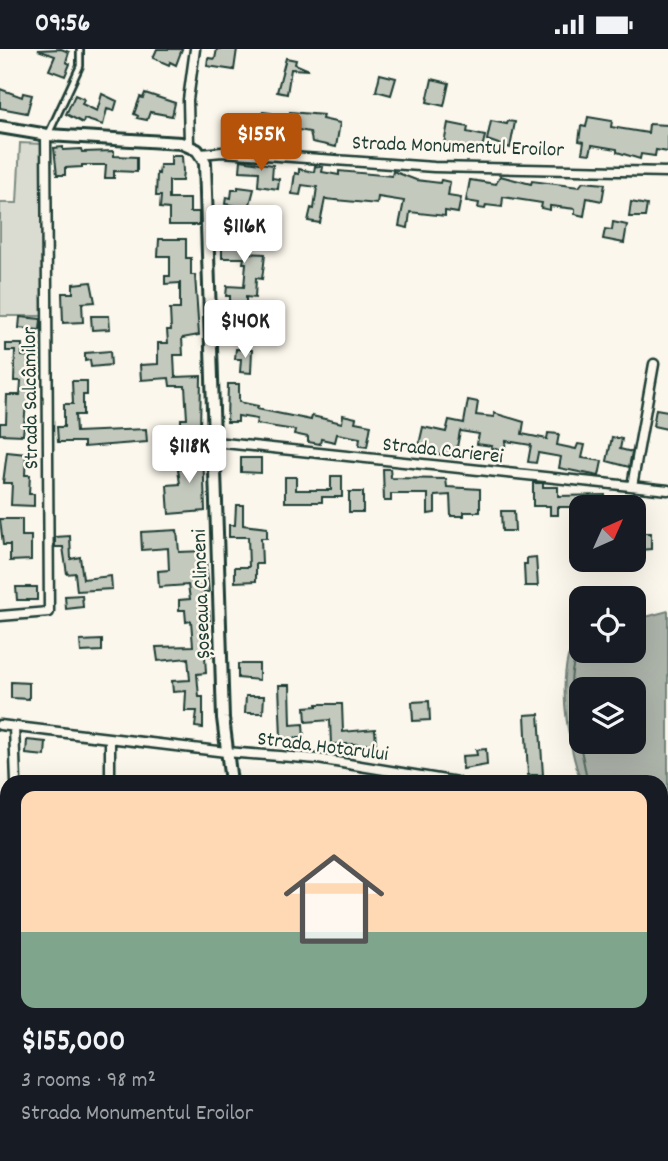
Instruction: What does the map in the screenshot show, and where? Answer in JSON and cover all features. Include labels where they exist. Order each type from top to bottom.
[{"type":"main road","points":[[0,127],[47,135],[189,144],[201,155]]},
{"type":"main road","name":"Șoseaua Clinceni","points":[[201,155],[207,171],[226,752],[230,775]]},
{"type":"street","points":[[189,144],[188,100],[195,49]]},
{"type":"street","name":"Strada Salcâmilor","points":[[0,616],[49,612],[47,135]]},
{"type":"street","name":"Strada Monumentul Eroilor","points":[[201,155],[222,152],[434,167],[668,172]]},
{"type":"street","points":[[632,486],[654,364]]},
{"type":"street","name":"Strada Carierei","points":[[215,442],[668,490]]},
{"type":"street","name":"Strada Hotarului","points":[[0,725],[226,752],[318,759],[415,775]]},
{"type":"street","points":[[14,727],[16,775]]},
{"type":"street","points":[[110,739],[110,775]]},
{"type":"lane","points":[[47,135],[80,66],[80,49]]},
{"type":"shaded area","points":[[20,143],[43,144],[42,316],[0,316],[0,203],[17,203]]},
{"type":"water","points":[[668,611],[668,775],[579,775],[574,754],[646,754],[646,677],[569,677],[569,736],[565,703],[569,654],[569,663],[646,663],[646,617]]},
{"type":"building","points":[[61,49],[69,52],[66,62],[70,64],[65,76],[49,70],[55,56],[38,50]]},
{"type":"building","points":[[157,49],[182,49],[176,65],[170,62],[169,65],[153,58]]},
{"type":"building","points":[[217,49],[237,49],[234,70],[207,66],[208,58],[215,59]]},
{"type":"building","points":[[286,58],[296,60],[295,64],[309,70],[291,69],[287,94],[277,92]]},
{"type":"building","points":[[380,74],[396,78],[391,95],[376,91]]},
{"type":"building","points":[[432,79],[449,83],[444,106],[427,102]]},
{"type":"building","points":[[0,89],[22,97],[23,93],[32,95],[27,113],[0,108]]},
{"type":"building","points":[[145,93],[175,103],[172,116],[150,112],[147,120],[137,118],[134,114],[140,97],[143,98]]},
{"type":"building","points":[[102,94],[117,101],[114,111],[107,109],[103,125],[84,119],[83,123],[66,114],[75,95],[84,99],[82,104],[97,111]]},
{"type":"building","points":[[263,112],[271,113],[266,138],[226,131],[228,119],[261,123]]},
{"type":"building","points":[[290,112],[323,115],[322,119],[340,123],[336,147],[312,142],[310,132],[287,128]]},
{"type":"building","points":[[588,117],[612,121],[611,127],[648,133],[649,124],[668,125],[668,152],[656,150],[655,156],[641,154],[640,159],[617,152],[617,149],[592,145],[590,154],[582,153],[584,142],[579,141],[581,126],[586,127]]},
{"type":"building","points":[[491,121],[507,124],[508,121],[515,122],[510,148],[487,140]]},
{"type":"building","points":[[448,123],[468,127],[467,132],[485,136],[481,152],[464,148],[463,151],[443,149]]},
{"type":"building","points":[[63,147],[63,150],[114,151],[114,156],[137,157],[137,172],[114,171],[114,178],[105,178],[106,165],[82,165],[65,168],[65,175],[57,175],[54,148]]},
{"type":"building","points":[[171,156],[182,156],[183,171],[182,181],[169,181],[169,199],[190,199],[190,212],[199,212],[199,225],[169,225],[169,209],[160,208],[161,196],[156,196],[157,173],[159,174],[160,165],[171,165]]},
{"type":"building","points":[[241,160],[273,165],[272,178],[279,179],[278,189],[258,186],[259,172],[240,171]]},
{"type":"building","points":[[315,166],[323,167],[322,172],[339,175],[339,171],[392,176],[393,171],[416,180],[450,182],[448,196],[461,198],[458,213],[445,211],[445,216],[410,212],[408,228],[399,226],[404,201],[378,197],[377,204],[325,199],[320,223],[308,221],[311,208],[314,209],[317,187],[302,185],[300,195],[292,194],[295,173],[299,174],[299,169],[314,172]]},
{"type":"building","points":[[500,176],[531,184],[532,181],[579,187],[583,182],[605,184],[602,201],[587,198],[584,216],[575,214],[575,209],[550,206],[550,210],[541,208],[542,203],[503,197],[502,207],[486,205],[485,209],[478,208],[479,203],[466,201],[470,180],[496,184]]},
{"type":"building","points":[[238,187],[254,189],[249,208],[225,204],[226,197],[231,198],[232,190],[238,190]]},
{"type":"building","points":[[631,202],[647,205],[645,217],[629,217]]},
{"type":"building","points":[[246,213],[269,216],[267,228],[253,226],[249,253],[265,254],[264,264],[262,279],[256,278],[255,298],[246,297],[246,329],[233,329],[234,316],[230,316],[227,286],[244,287],[246,263],[243,263],[244,258],[222,258],[222,244],[227,226],[244,228]]},
{"type":"building","points":[[613,222],[627,225],[624,243],[603,239],[605,229],[612,230]]},
{"type":"building","points":[[159,239],[186,239],[186,258],[191,258],[191,275],[195,275],[199,335],[182,338],[183,355],[174,355],[175,377],[201,376],[200,431],[181,432],[181,419],[187,419],[185,386],[170,386],[169,378],[141,380],[140,365],[158,364],[158,343],[168,343],[167,330],[171,330],[170,309],[180,309],[180,283],[165,284],[165,276],[170,276],[170,256],[158,256]]},
{"type":"building","points":[[91,282],[95,302],[82,303],[83,322],[63,323],[62,293],[73,293],[73,284]]},
{"type":"building","points":[[91,316],[109,316],[110,329],[92,330]]},
{"type":"building","points":[[20,317],[41,319],[40,330],[19,328]]},
{"type":"building","points":[[6,344],[22,344],[22,356],[34,357],[32,404],[26,404],[23,435],[0,434],[0,423],[6,423],[7,395],[20,395],[21,381],[14,381],[15,351],[6,351]]},
{"type":"building","points":[[236,349],[252,350],[251,373],[240,372],[241,359],[235,359]]},
{"type":"building","points":[[110,351],[111,365],[91,367],[90,360],[85,361],[85,353]]},
{"type":"building","points":[[72,381],[87,381],[87,395],[83,395],[83,415],[75,415],[76,432],[146,429],[147,442],[84,447],[84,442],[58,442],[57,427],[64,427],[64,404],[73,404]]},
{"type":"building","points":[[228,384],[239,384],[239,402],[258,406],[257,409],[342,423],[343,415],[356,418],[355,422],[371,425],[367,447],[359,446],[360,438],[337,434],[335,442],[321,439],[320,444],[308,442],[308,437],[294,434],[295,430],[256,424],[257,419],[238,416],[238,422],[227,422]]},
{"type":"building","points":[[468,400],[478,402],[476,415],[494,417],[494,413],[524,422],[522,434],[547,439],[548,433],[559,434],[557,445],[576,449],[578,444],[585,445],[582,458],[602,461],[599,476],[559,468],[561,457],[538,453],[536,463],[528,462],[531,445],[506,441],[504,451],[477,444],[479,434],[460,431],[455,458],[418,449],[423,427],[446,432],[449,420],[464,423]]},
{"type":"building","points":[[656,409],[668,411],[667,429],[653,426]]},
{"type":"building","points":[[612,437],[622,439],[620,449],[632,452],[629,467],[607,461]]},
{"type":"building","points":[[203,450],[205,511],[169,514],[167,485],[180,484],[178,469],[183,469],[182,451]]},
{"type":"building","points":[[7,452],[26,454],[25,475],[30,475],[29,494],[34,494],[34,506],[11,505],[12,483],[3,483]]},
{"type":"building","points":[[241,458],[261,458],[261,473],[241,472]]},
{"type":"building","points":[[383,469],[390,469],[391,478],[446,479],[447,487],[480,489],[480,512],[464,512],[464,516],[451,516],[450,495],[435,496],[435,513],[428,514],[428,494],[391,494],[391,501],[384,501]]},
{"type":"building","points":[[331,476],[342,476],[342,497],[322,497],[322,502],[285,502],[285,477],[296,477],[296,490],[331,490]]},
{"type":"building","points":[[533,483],[543,483],[543,487],[558,487],[558,496],[569,496],[569,507],[558,507],[558,515],[550,515],[550,506],[533,506]]},
{"type":"building","points":[[349,492],[363,492],[363,512],[349,512]]},
{"type":"building","points":[[236,505],[243,505],[243,525],[267,528],[267,538],[261,538],[262,564],[256,564],[256,581],[235,582],[235,567],[249,567],[248,537],[229,537],[229,525],[235,525]]},
{"type":"building","points":[[501,511],[514,511],[515,531],[502,531]]},
{"type":"building","points":[[0,519],[22,519],[22,536],[31,536],[31,560],[10,561],[10,545],[3,545]]},
{"type":"building","points":[[177,530],[179,552],[205,551],[209,592],[204,592],[205,612],[209,611],[210,620],[206,620],[208,645],[211,645],[212,656],[205,656],[206,673],[197,674],[199,697],[203,697],[203,728],[195,727],[197,711],[185,711],[186,691],[173,692],[172,681],[190,680],[188,658],[158,661],[156,647],[193,646],[191,621],[186,622],[185,610],[179,610],[179,600],[190,599],[188,585],[159,587],[158,571],[169,570],[168,548],[142,550],[141,532]]},
{"type":"building","points":[[646,533],[651,533],[651,549],[646,549]]},
{"type":"building","points":[[70,536],[71,559],[80,557],[83,579],[111,576],[112,589],[77,591],[75,573],[67,574],[63,547],[55,547],[55,537]]},
{"type":"building","points":[[536,557],[538,586],[525,586],[524,564],[527,564],[527,558]]},
{"type":"building","points":[[16,587],[37,587],[37,600],[17,600]]},
{"type":"building","points":[[82,595],[83,607],[66,609],[65,596]]},
{"type":"building","points":[[102,640],[102,651],[81,652],[80,641]]},
{"type":"building","points":[[238,664],[259,664],[259,680],[238,678]]},
{"type":"building","points":[[11,682],[29,683],[29,699],[11,698]]},
{"type":"building","points":[[279,685],[290,685],[291,725],[303,724],[304,738],[281,738]]},
{"type":"building","points":[[246,696],[264,696],[263,713],[245,713]]},
{"type":"building","points":[[429,701],[430,720],[413,721],[412,702]]},
{"type":"building","points":[[342,704],[343,732],[375,729],[376,744],[331,744],[330,720],[306,722],[305,707]]},
{"type":"building","points":[[539,714],[543,775],[528,775],[525,715]]},
{"type":"building","points":[[27,740],[46,742],[45,756],[26,754]]},
{"type":"building","points":[[486,749],[487,765],[463,769],[462,756],[477,755],[476,750]]}]
